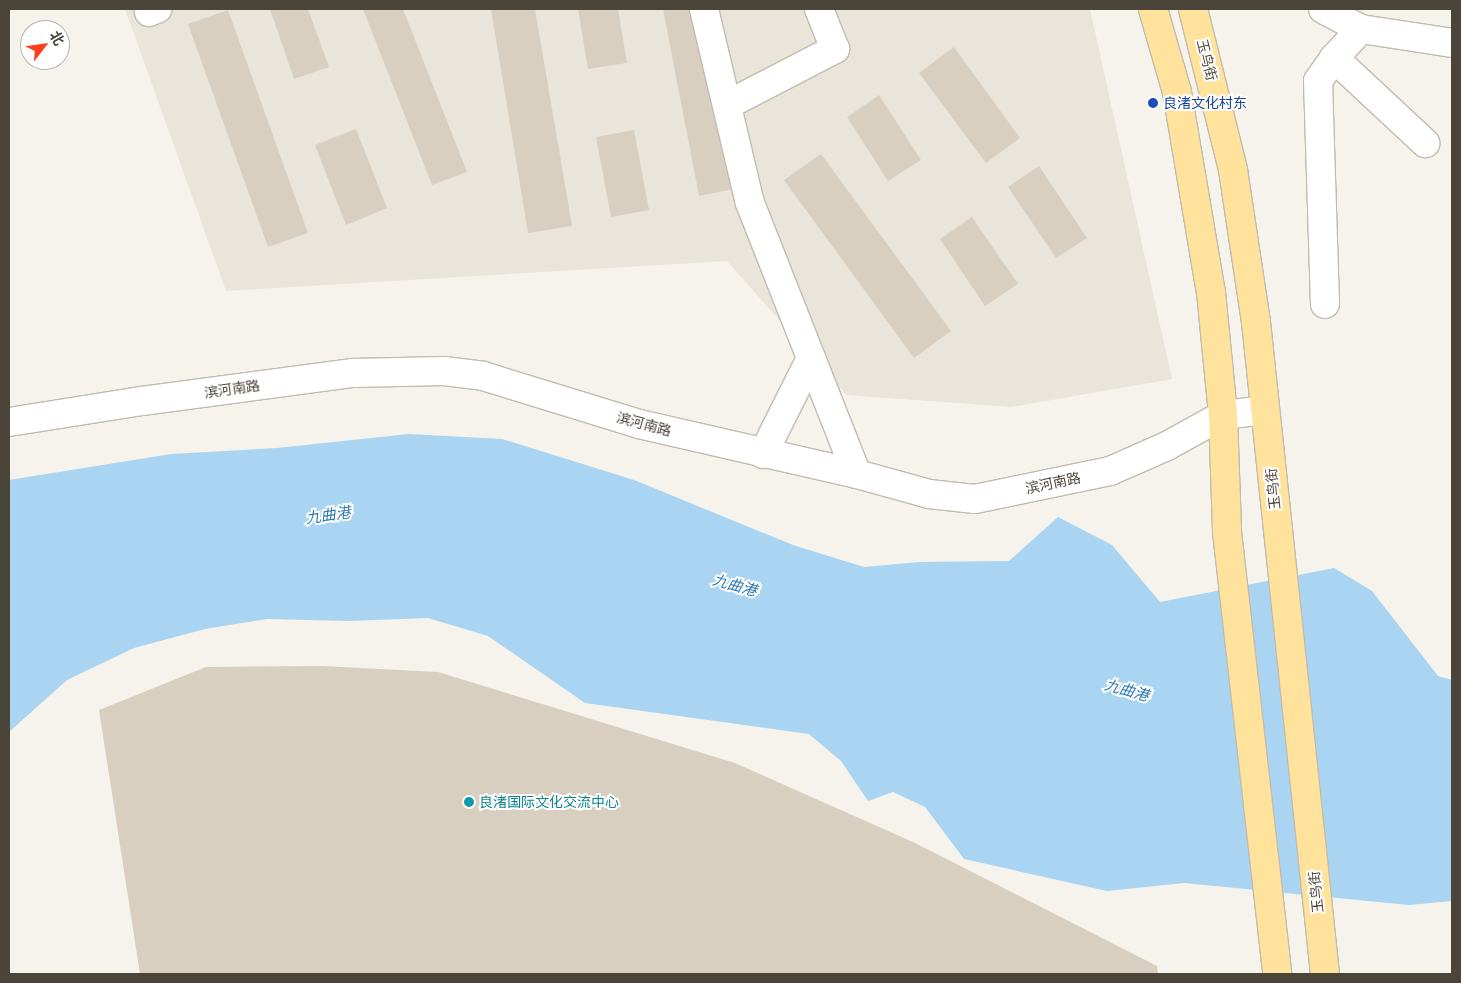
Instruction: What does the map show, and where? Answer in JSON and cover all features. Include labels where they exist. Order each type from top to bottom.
[{"type":"main road","points":[[1153,9],[1177,92],[1210,292],[1223,415],[1227,532],[1277,974]]},
{"type":"main road","name":"玉鸟街","points":[[1193,9],[1233,170],[1256,322],[1325,974]]},
{"type":"street","points":[[704,9],[750,203],[857,474]]},
{"type":"street","points":[[727,105],[835,49],[819,9]]},
{"type":"street","points":[[1323,9],[1361,29],[1452,43]]},
{"type":"street","points":[[1325,304],[1318,82],[1334,58],[1361,29]]},
{"type":"street","points":[[1334,58],[1426,144]]},
{"type":"street","points":[[763,454],[811,358]]},
{"type":"street","name":"滨河南路","points":[[9,422],[142,401],[353,373],[444,371],[483,376],[639,424],[763,454],[857,474],[929,494],[975,498],[1110,471],[1167,446],[1223,415],[1265,410]]},
{"type":"shaded area","points":[[125,9],[1090,9],[1172,379],[1011,407],[846,395],[727,261],[226,291]]},
{"type":"water","name":"九曲港","points":[[409,434],[502,439],[634,480],[793,545],[864,567],[920,562],[1009,561],[1058,517],[1112,545],[1160,602],[1334,568],[1372,591],[1438,676],[1452,680],[1452,901],[1409,905],[1184,883],[1107,891],[964,859],[925,807],[893,792],[868,801],[841,761],[809,734],[585,703],[488,636],[428,618],[348,621],[267,619],[205,629],[134,648],[67,680],[9,732],[9,480],[171,454],[277,448]]},
{"type":"building","points":[[270,9],[308,9],[329,67],[294,79]]},
{"type":"building","points":[[363,9],[403,9],[467,172],[432,185]]},
{"type":"building","points":[[491,9],[535,9],[572,226],[528,233]]},
{"type":"building","points":[[578,9],[618,9],[627,63],[588,69]]},
{"type":"building","points":[[663,9],[704,9],[739,188],[699,196]]},
{"type":"building","points":[[228,10],[308,233],[268,247],[188,24]]},
{"type":"building","points":[[954,47],[1020,138],[986,163],[919,73]]},
{"type":"building","points":[[879,95],[921,160],[888,181],[847,117]]},
{"type":"building","points":[[356,129],[387,208],[346,225],[315,145]]},
{"type":"building","points":[[634,130],[649,210],[611,217],[596,137]]},
{"type":"building","points":[[821,154],[951,331],[914,358],[784,180]]},
{"type":"building","points":[[1039,166],[1087,238],[1056,258],[1008,187]]},
{"type":"building","points":[[972,217],[1018,284],[985,306],[940,239]]},
{"type":"building","name":"良渚国际文化交流中心","points":[[322,666],[438,672],[735,763],[913,842],[1157,966],[1158,974],[140,974],[99,710],[206,667]]},
{"type":"place","name":"良渚文化村东","points":[[1153,103]]},
{"type":"place","name":"良渚国际文化交流中心","points":[[469,802]]}]
